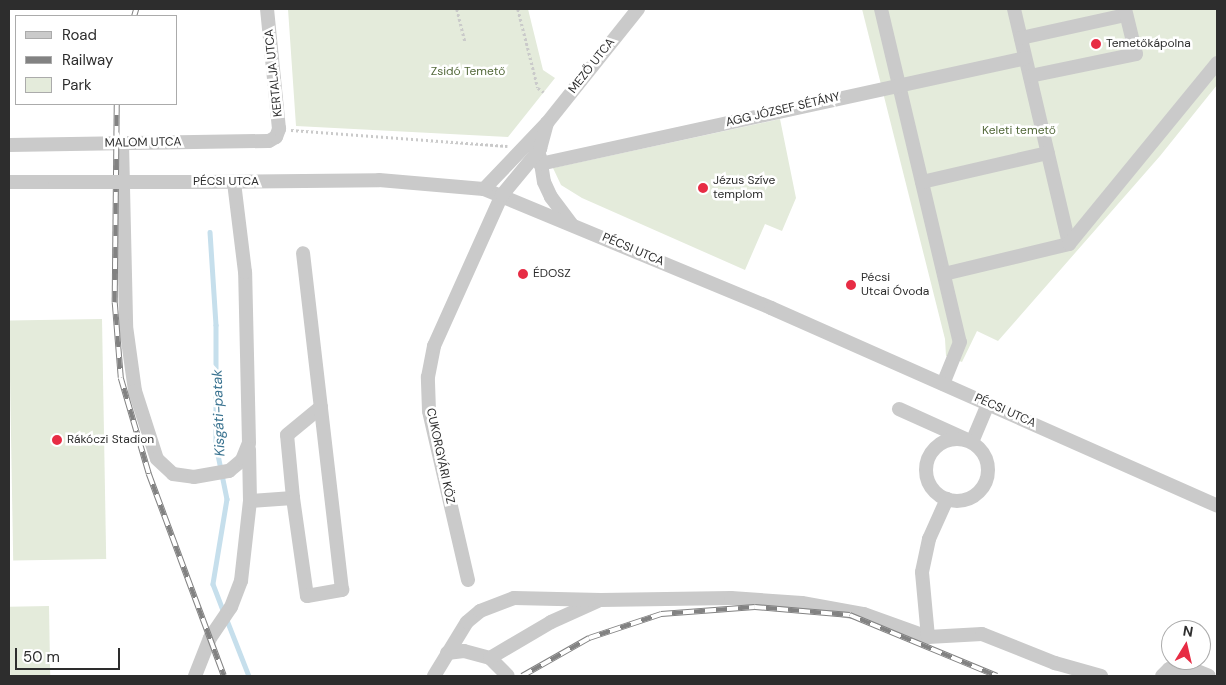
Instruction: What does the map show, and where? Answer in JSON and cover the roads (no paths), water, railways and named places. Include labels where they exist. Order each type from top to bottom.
[{"type":"street","name":"KERTALJA UTCA","points":[[267,9],[278,133]]},
{"type":"street","name":"MEZŐ UTCA","points":[[484,189],[547,123],[638,9]]},
{"type":"street","points":[[881,9],[960,342],[943,384]]},
{"type":"street","points":[[1014,9],[1069,244]]},
{"type":"street","points":[[1021,38],[1126,12],[1136,54],[1030,76]]},
{"type":"street","name":"AGG JÓZSEF SÉTÁNY","points":[[540,164],[899,84],[1025,58]]},
{"type":"street","points":[[944,274],[1069,244],[1217,63]]},
{"type":"street","points":[[547,123],[540,149],[540,164],[550,197],[572,224]]},
{"type":"street","name":"MALOM UTCA","points":[[9,145],[269,140],[278,133]]},
{"type":"street","points":[[122,143],[126,326],[135,391],[157,459],[173,474],[194,477],[222,472],[242,460],[249,444]]},
{"type":"street","name":"CUKORGYÁRI KÖZ","points":[[468,580],[429,411],[428,377],[434,346],[502,195],[540,149]]},
{"type":"street","points":[[922,182],[1048,153]]},
{"type":"street","name":"PÉCSI UTCA","points":[[9,182],[379,180],[484,189],[572,224],[1217,505]]},
{"type":"street","points":[[195,676],[219,623],[231,607],[241,582],[250,501],[245,272],[234,182]]},
{"type":"street","points":[[303,253],[321,407],[342,590],[307,596],[286,435],[321,407]]},
{"type":"street","points":[[972,442],[988,404]]},
{"type":"street","points":[[899,409],[972,442],[986,457],[988,467],[985,482],[967,499],[947,499],[938,494],[927,477],[928,457],[942,442],[952,439],[972,442]]},
{"type":"street","points":[[250,501],[293,498]]},
{"type":"street","points":[[928,637],[922,572],[929,539],[947,499]]},
{"type":"street","points":[[434,676],[467,622],[496,603],[537,596],[601,600],[731,598],[802,603],[864,614],[928,637],[982,634],[1055,663],[1100,676]]},
{"type":"street","points":[[490,658],[551,622],[601,600]]},
{"type":"street","points":[[447,653],[464,651],[490,658],[508,676]]},
{"type":"street","points":[[1162,676],[1169,669],[1192,669],[1209,676]]},
{"type":"waterway","name":"Kisgáti-patak","points":[[210,232],[216,325],[216,445],[227,499],[213,584],[224,613]]},
{"type":"waterway","name":"Kisgáti-patak","points":[[227,620],[249,676]]},
{"type":"railway","points":[[134,15],[136,9]]},
{"type":"railway","points":[[117,105],[115,303],[121,378],[149,474],[224,676]]},
{"type":"railway","points":[[522,676],[589,638],[661,614],[755,607],[850,615],[997,676]]},
{"type":"place","name":"Temetőkápolna","points":[[1096,44]]},
{"type":"place","name":"Jézus Szíve templom","points":[[703,188]]},
{"type":"place","name":"ÉDOSZ","points":[[523,274]]},
{"type":"place","name":"Pécsi Utcai Óvoda","points":[[851,285]]},
{"type":"place","name":"Rákóczi Stadion","points":[[57,440]]},
{"type":"park label","name":"Zsidó Temető","points":[[468,72]]},
{"type":"park label","name":"Keleti temető","points":[[1019,131]]}]
